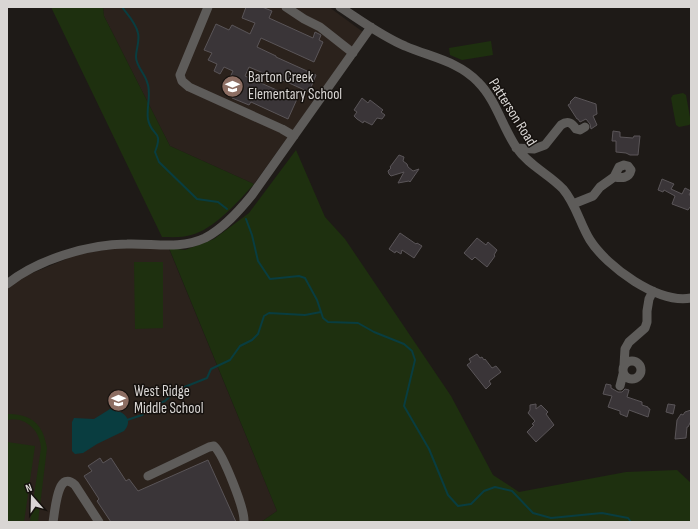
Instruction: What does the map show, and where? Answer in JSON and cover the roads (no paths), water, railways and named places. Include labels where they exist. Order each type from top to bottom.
[{"type":"street","points":[[208,7],[180,75],[182,81],[189,87],[282,129],[294,136]]},
{"type":"street","points":[[286,7],[304,19],[320,27],[353,53]]},
{"type":"street","name":"Patterson Road","points":[[340,7],[371,27],[405,46],[458,66],[478,81],[490,97],[516,148],[527,160],[564,190],[573,204],[582,226],[591,242],[599,252],[618,269],[645,288],[666,297],[691,298]]},
{"type":"street","points":[[7,284],[19,275],[39,265],[80,250],[127,244],[174,246],[187,244],[205,238],[222,227],[240,210],[252,195],[371,27]]},
{"type":"street","points":[[516,148],[534,149],[545,145],[565,122],[573,124],[576,129],[580,130],[585,127]]},
{"type":"street","points":[[573,204],[593,196],[600,187],[614,177]]},
{"type":"street","points":[[620,386],[625,349],[630,342],[645,328],[649,299],[653,292]]},
{"type":"street","points":[[148,476],[209,446],[214,446],[225,466],[242,507],[244,522]]},
{"type":"street","points":[[53,522],[57,494],[60,486],[68,481],[75,485],[100,522]]},
{"type":"water","points":[[110,409],[123,413],[128,419],[127,427],[124,431],[97,444],[83,453],[75,454],[72,451],[72,422],[74,418],[94,419]]},
{"type":"waterway","points":[[122,7],[134,22],[138,33],[139,39],[136,60],[148,86],[148,119],[152,129],[158,136],[155,152],[159,162],[197,199],[218,202],[227,209]]},
{"type":"waterway","points":[[246,219],[252,235],[258,261],[270,279],[299,276],[305,278],[317,300],[323,318],[328,322],[358,323],[374,332],[404,344],[412,351],[415,360],[404,406],[429,449],[448,495],[458,506],[471,504],[484,491],[495,487],[512,491],[533,513],[551,518],[602,513],[628,518],[631,522]]},
{"type":"waterway","points":[[127,420],[142,415],[150,407],[165,401],[177,390],[207,378],[211,369],[230,360],[240,346],[252,340],[258,334],[264,316],[269,313],[305,315],[321,312]]},
{"type":"place","name":"Barton Creek Elementary School","points":[[232,86]]},
{"type":"place","name":"West Ridge Middle School","points":[[119,400]]}]
